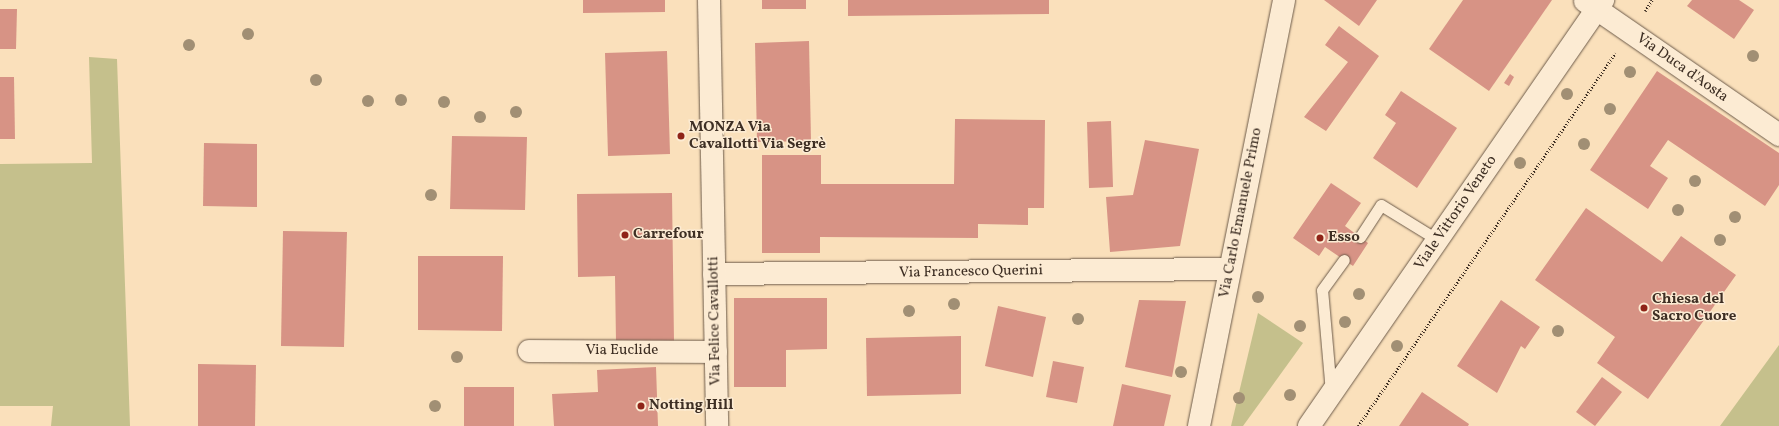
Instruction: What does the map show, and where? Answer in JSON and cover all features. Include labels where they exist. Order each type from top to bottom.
[{"type":"street","name":"Via Felice Cavallotti","points":[[709,0],[717,426]]},
{"type":"street","name":"Via Carlo Emanuele Primo","points":[[1199,426],[1229,269],[1284,0]]},
{"type":"street","name":"Via Duca d'Aosta","points":[[1595,3],[1630,32],[1779,135]]},
{"type":"street","name":"Viale Vittorio Veneto","points":[[1309,426],[1438,240],[1595,3]]},
{"type":"street","name":"Via Francesco Querini","points":[[714,274],[1229,269]]},
{"type":"street","name":"Via Euclide","points":[[529,351],[716,352]]},
{"type":"lane","points":[[1360,237],[1382,205],[1438,240]]},
{"type":"lane","points":[[1331,395],[1322,290],[1344,260]]},
{"type":"path","points":[[1358,426],[1652,0]]},
{"type":"shaded area","points":[[89,57],[117,59],[130,426],[51,426],[53,406],[0,406],[0,164],[92,163]]},
{"type":"shaded area","points":[[1258,313],[1303,343],[1243,426],[1231,426]]},
{"type":"shaded area","points":[[1779,345],[1779,426],[1720,426]]},
{"type":"building","points":[[583,0],[665,0],[665,12],[583,13]]},
{"type":"building","points":[[762,0],[806,0],[806,9],[762,9]]},
{"type":"building","points":[[848,0],[1049,0],[1049,14],[848,16]]},
{"type":"building","points":[[1324,0],[1377,0],[1359,26]]},
{"type":"building","points":[[1463,0],[1552,0],[1489,91],[1429,49]]},
{"type":"building","points":[[1692,0],[1739,0],[1754,10],[1734,39],[1687,6]]},
{"type":"building","points":[[0,9],[17,9],[16,49],[0,49]]},
{"type":"building","points":[[1339,26],[1379,56],[1326,131],[1304,117],[1348,62],[1325,45]]},
{"type":"building","points":[[809,41],[811,141],[757,142],[755,43]]},
{"type":"building","points":[[667,51],[670,154],[608,156],[605,53]]},
{"type":"building","points":[[1657,71],[1779,153],[1779,185],[1765,206],[1668,140],[1650,166],[1668,178],[1648,209],[1590,170]]},
{"type":"building","points":[[1510,74],[1514,77],[1509,86],[1504,83]]},
{"type":"building","points":[[0,77],[14,77],[15,139],[0,139]]},
{"type":"building","points":[[1401,91],[1457,128],[1417,188],[1373,158],[1396,123],[1385,115]]},
{"type":"building","points":[[955,119],[1045,120],[1044,208],[1028,208],[1028,225],[978,224],[978,238],[820,237],[820,253],[762,253],[762,155],[821,155],[821,184],[954,184]]},
{"type":"building","points":[[1111,121],[1113,187],[1089,188],[1087,122]]},
{"type":"building","points":[[452,136],[527,137],[525,210],[450,209]]},
{"type":"building","points":[[1145,140],[1199,149],[1180,246],[1110,252],[1106,197],[1133,195]]},
{"type":"building","points":[[204,143],[257,144],[257,207],[203,206]]},
{"type":"building","points":[[1331,183],[1361,203],[1345,226],[1368,243],[1353,266],[1325,247],[1319,256],[1293,238]]},
{"type":"building","name":"Carrefour","points":[[672,193],[674,341],[616,342],[615,276],[578,277],[577,194]]},
{"type":"building","name":"Chiesa del Sacro Cuore","points":[[1586,208],[1662,262],[1681,236],[1736,275],[1648,399],[1597,363],[1615,337],[1535,280]]},
{"type":"building","points":[[283,231],[347,232],[344,347],[281,346]]},
{"type":"building","points":[[418,256],[503,256],[502,331],[418,330]]},
{"type":"building","points":[[734,298],[827,298],[827,349],[786,350],[786,387],[734,387]]},
{"type":"building","points":[[1139,300],[1186,301],[1172,377],[1125,367]]},
{"type":"building","points":[[1501,300],[1540,327],[1525,349],[1521,346],[1497,393],[1457,366]]},
{"type":"building","points":[[998,306],[1046,317],[1033,377],[985,366]]},
{"type":"building","points":[[961,336],[961,394],[867,396],[866,338]]},
{"type":"building","points":[[1053,361],[1084,367],[1077,403],[1046,397]]},
{"type":"building","points":[[198,364],[256,365],[255,426],[198,426]]},
{"type":"building","points":[[656,367],[658,426],[554,426],[552,394],[598,392],[597,370]]},
{"type":"building","points":[[1602,377],[1622,392],[1595,426],[1576,412]]},
{"type":"building","points":[[1122,384],[1171,395],[1164,426],[1113,426]]},
{"type":"building","points":[[464,387],[514,387],[514,426],[464,426]]},
{"type":"building","points":[[1422,392],[1469,424],[1468,426],[1399,426]]},
{"type":"place","name":"MONZA Via Cavallotti Via Segrè","points":[[681,136]]},
{"type":"place","name":"Carrefour","points":[[625,235]]},
{"type":"place","name":"Esso","points":[[1320,238]]},
{"type":"place","name":"Chiesa del Sacro Cuore","points":[[1644,308]]},
{"type":"place","name":"Notting Hill","points":[[641,406]]}]
